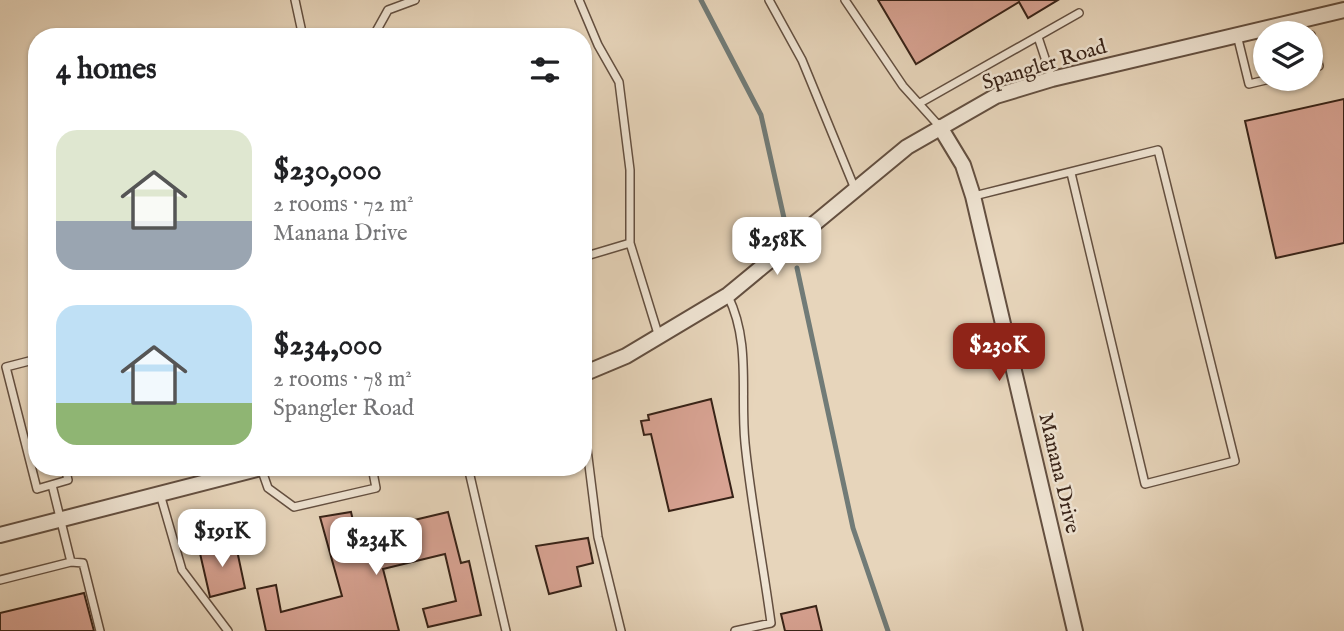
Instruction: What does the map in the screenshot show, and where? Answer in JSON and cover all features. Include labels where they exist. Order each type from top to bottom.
[{"type":"street","name":"Spangler Road","points":[[592,370],[659,337],[728,295],[907,147],[996,96],[1052,79],[1344,10]]},
{"type":"street","name":"Manana Drive","points":[[940,127],[963,165],[973,196],[1075,631]]},
{"type":"street","points":[[0,535],[231,476]]},
{"type":"lane","points":[[295,0],[301,28]]},
{"type":"lane","points":[[378,28],[388,10],[415,0]]},
{"type":"lane","points":[[579,0],[591,28]]},
{"type":"lane","points":[[769,0],[802,60],[855,189]]},
{"type":"lane","points":[[845,0],[903,86],[940,127]]},
{"type":"lane","points":[[920,103],[1079,13]]},
{"type":"lane","points":[[592,31],[619,82],[630,170],[630,243],[659,337]]},
{"type":"lane","points":[[1237,35],[1249,84],[1253,83]]},
{"type":"lane","points":[[1038,37],[1052,79]]},
{"type":"lane","points":[[973,196],[1158,150],[1235,461],[1145,484],[1071,173]]},
{"type":"lane","points":[[592,254],[630,243]]},
{"type":"lane","points":[[728,295],[738,316],[744,357],[745,443],[771,623],[734,631]]},
{"type":"lane","points":[[28,361],[6,367],[28,454]]},
{"type":"lane","points":[[34,476],[37,489],[68,480],[67,476]]},
{"type":"lane","points":[[265,476],[268,488],[294,507],[376,488],[374,476]]},
{"type":"lane","points":[[470,476],[506,631]]},
{"type":"lane","points":[[590,476],[598,537],[621,631]]},
{"type":"lane","points":[[52,485],[71,562]]},
{"type":"lane","points":[[160,494],[182,570],[228,631]]},
{"type":"lane","points":[[0,580],[71,562],[83,563],[100,631]]},
{"type":"building","points":[[878,0],[1058,0],[1028,18],[1019,2],[916,64]]},
{"type":"building","points":[[1344,99],[1344,243],[1276,258],[1245,121]]},
{"type":"building","points":[[711,399],[733,497],[669,511],[651,434],[644,435],[641,421],[649,420],[648,415]]},
{"type":"building","points":[[351,512],[354,525],[370,521],[372,530],[448,512],[461,563],[469,561],[481,615],[428,627],[423,609],[456,601],[445,554],[383,569],[399,631],[266,631],[257,589],[276,585],[281,612],[342,596],[320,517]]},
{"type":"building","points":[[588,538],[593,563],[577,567],[581,586],[549,594],[536,546]]},
{"type":"building","points":[[235,541],[245,588],[210,597],[199,549]]},
{"type":"building","points":[[84,593],[94,631],[0,631],[0,613]]},
{"type":"building","points":[[816,606],[822,631],[785,631],[781,614]]},
{"type":"waterway","points":[[701,0],[761,115],[786,227]]},
{"type":"waterway","points":[[797,268],[853,528],[888,631]]}]
